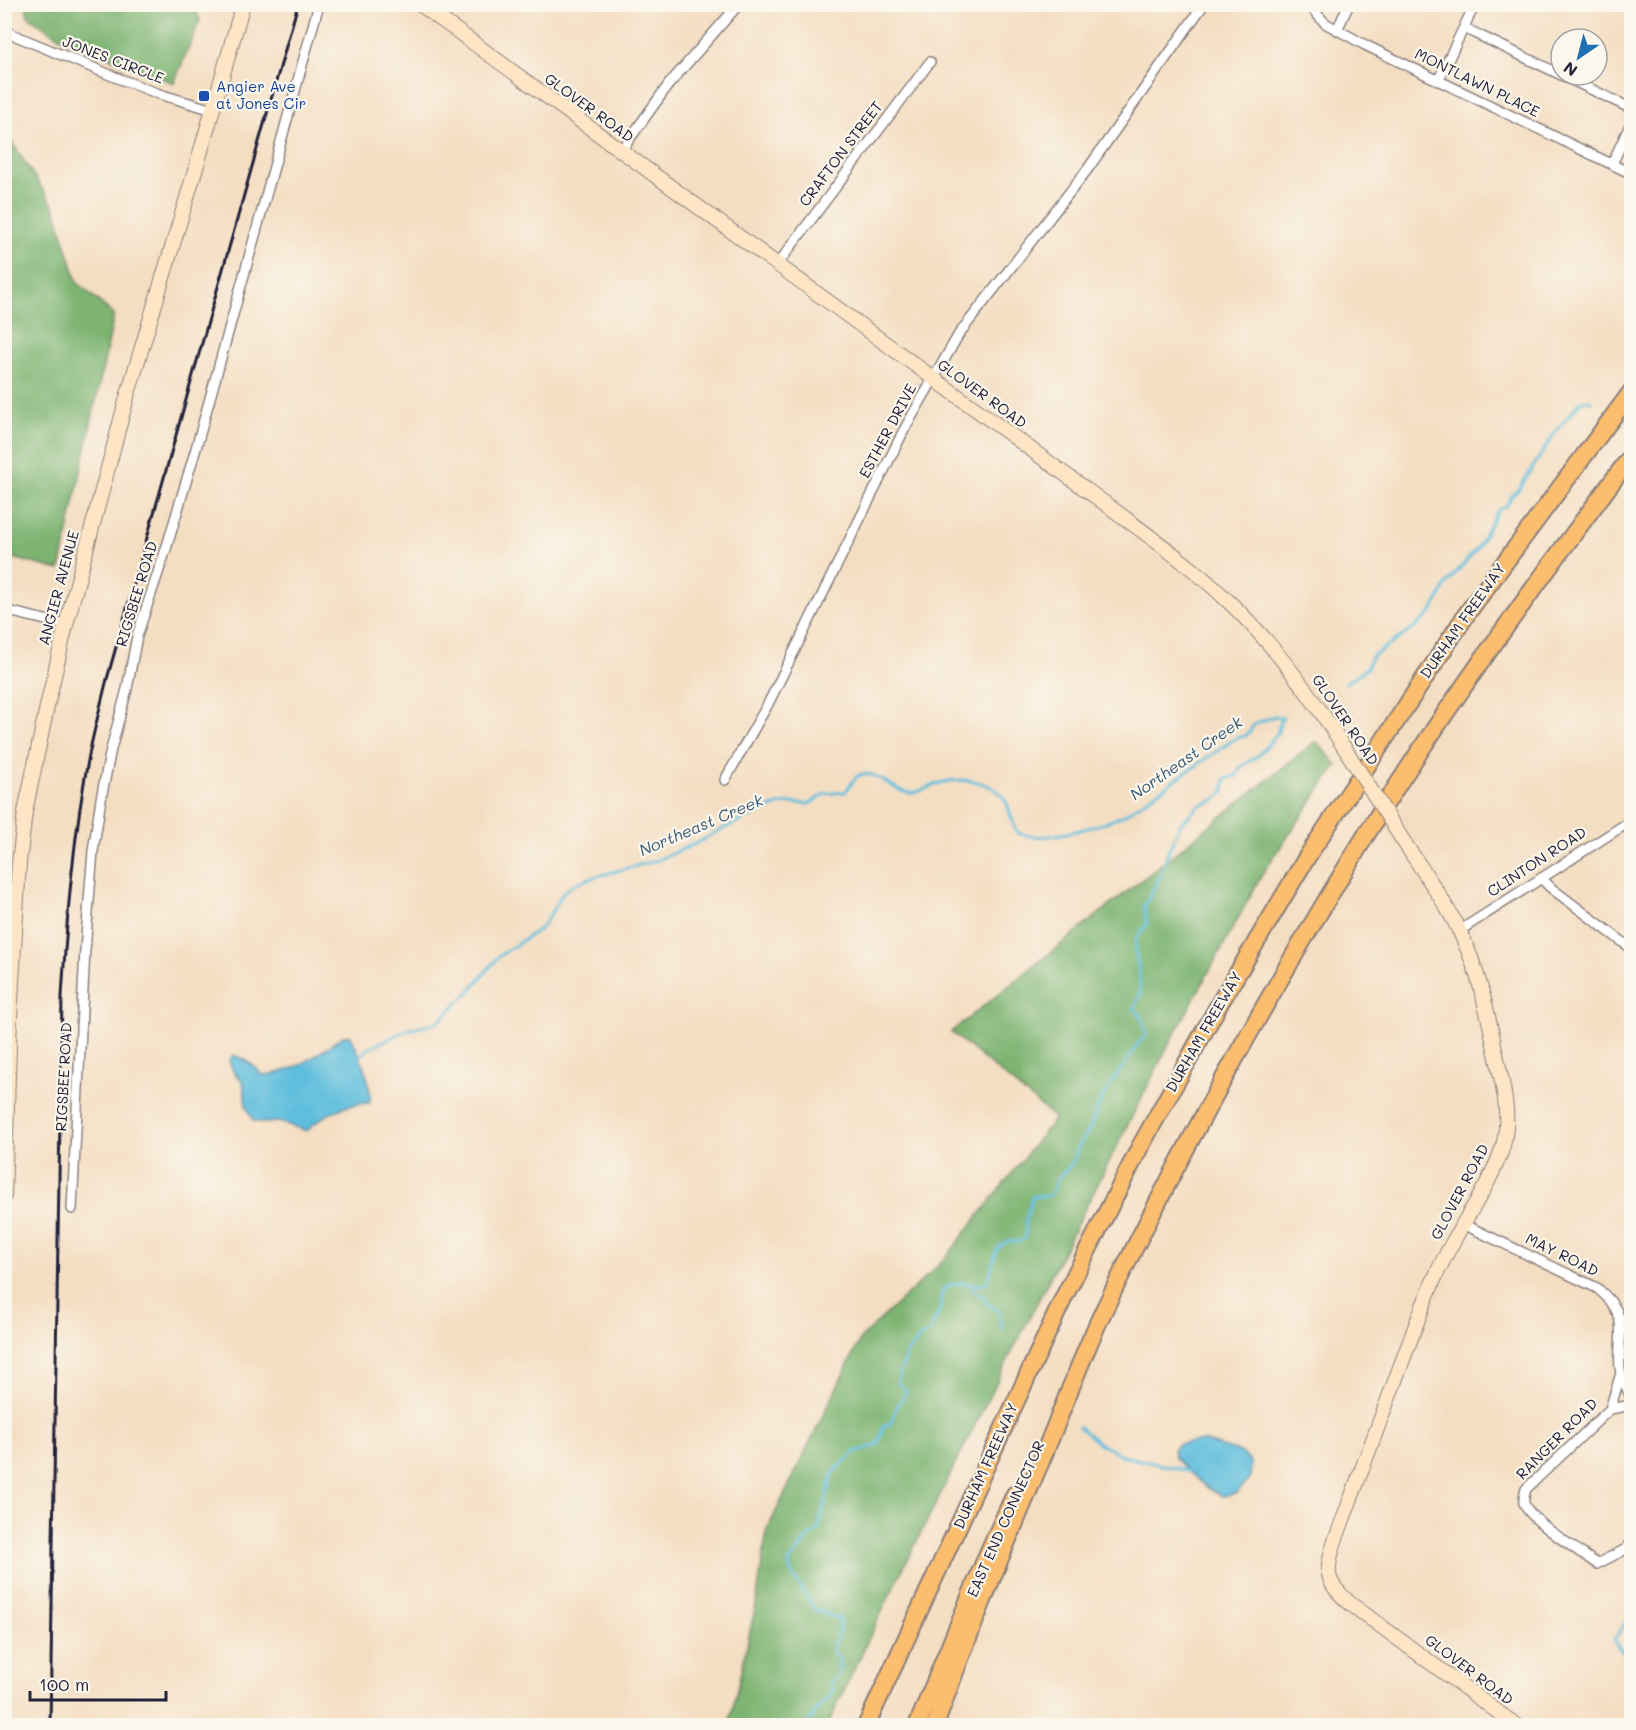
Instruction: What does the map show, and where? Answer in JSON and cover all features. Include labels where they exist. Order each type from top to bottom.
[{"type":"highway","name":"DURHAM FREEWAY","points":[[866,1725],[1064,1297],[1135,1157],[1215,1012],[1307,857],[1468,612],[1632,391]]},
{"type":"highway","points":[[935,1725],[1000,1558],[1102,1316],[1216,1094],[1349,863],[1476,668],[1632,454]]},
{"type":"highway","name":"EAST END CONNECTOR","points":[[918,1725],[988,1553],[1102,1316]]},
{"type":"highway","points":[[859,1725],[889,1676]]},
{"type":"street","name":"ANGIER AVENUE","points":[[4,1196],[10,1017],[25,812],[66,625],[127,397],[243,4]]},
{"type":"street","name":"RIGSBEE ROAD","points":[[72,1209],[85,950],[93,851],[111,749],[127,689],[137,636],[197,445],[319,4]]},
{"type":"street","name":"GLOVER ROAD","points":[[420,4],[1116,512],[1210,584],[1247,619],[1281,657],[1313,699],[1342,744],[1460,931],[1485,1001],[1507,1118],[1501,1153],[1438,1271],[1423,1306],[1335,1541],[1329,1562],[1329,1576],[1337,1592],[1352,1605],[1516,1725]]},
{"type":"street","points":[[621,152],[669,84],[705,46],[739,4]]},
{"type":"street","name":"ESTHER DRIVE","points":[[725,780],[768,704],[904,430],[959,334],[1087,170],[1204,4]]},
{"type":"street","points":[[1337,30],[1349,4]]},
{"type":"street","points":[[1438,81],[1475,4]]},
{"type":"street","name":"MONTLAWN PLACE","points":[[1315,12],[1325,23],[1337,30],[1632,174]]},
{"type":"street","points":[[1464,28],[1632,109]]},
{"type":"street","name":"JONES CIRCLE","points":[[4,32],[137,86],[213,110]]},
{"type":"street","name":"CRAFTON STREET","points":[[777,265],[930,62]]},
{"type":"street","points":[[1612,164],[1632,121]]},
{"type":"street","points":[[4,610],[66,625]]},
{"type":"street","name":"CLINTON ROAD","points":[[1460,931],[1632,820]]},
{"type":"street","points":[[1541,878],[1632,949]]},
{"type":"street","name":"MAY ROAD","points":[[1463,1224],[1597,1288],[1607,1297],[1620,1319],[1621,1373]]},
{"type":"street","points":[[1621,1373],[1632,1399]]},
{"type":"street","name":"RANGER ROAD","points":[[1621,1373],[1610,1409],[1526,1489],[1523,1500],[1528,1511],[1544,1525],[1597,1564],[1626,1549],[1632,1542]]},
{"type":"street","points":[[1610,1409],[1632,1405]]},
{"type":"green space","points":[[26,5],[193,5],[200,20],[174,83],[64,40],[28,16]]},
{"type":"green space","points":[[5,132],[55,208],[77,282],[114,315],[60,570],[5,556]]},
{"type":"green space","points":[[1316,741],[1337,765],[1264,871],[1166,1050],[986,1403],[878,1619],[828,1725],[729,1725],[756,1604],[767,1530],[861,1338],[945,1259],[1055,1118],[951,1032]]},
{"type":"green space","points":[[1632,1346],[1631,1386],[1625,1369],[1626,1348]]},
{"type":"water","points":[[343,1036],[351,1036],[361,1060],[369,1086],[370,1103],[353,1105],[336,1111],[320,1119],[307,1131],[279,1122],[263,1123],[253,1120],[246,1106],[243,1082],[233,1071],[229,1061],[233,1055],[249,1062],[262,1075],[274,1074],[306,1062]]},
{"type":"water","points":[[1203,1441],[1242,1453],[1251,1463],[1250,1478],[1237,1493],[1222,1496],[1209,1489],[1175,1458],[1173,1450],[1178,1444]]},
{"type":"waterway","name":"Northeast Creek","points":[[1346,683],[1367,668],[1371,657],[1413,629],[1432,612],[1446,585],[1478,547],[1498,510],[1507,505],[1512,495],[1519,489],[1554,434],[1580,402],[1592,401]]},
{"type":"waterway","points":[[359,1057],[369,1048],[405,1031],[438,1022],[469,992],[499,956],[541,928],[562,894],[571,886],[590,878],[655,861],[778,805],[809,804],[825,794],[845,792],[858,776],[866,774],[873,775],[898,789],[911,793],[943,782],[972,781],[985,784],[998,791],[1006,802],[1018,833],[1030,836],[1066,833],[1092,827],[1124,815],[1236,738],[1246,736],[1255,724],[1275,716],[1283,718],[1280,721],[1278,732],[1260,754],[1240,768],[1236,776],[1225,779],[1224,792],[1215,800],[1198,806],[1180,825],[1160,877],[1144,907],[1147,924],[1136,940],[1140,995],[1134,1008],[1142,1017],[1146,1035],[1108,1088],[1072,1164],[1057,1179],[1049,1196],[1032,1197],[1026,1220],[1025,1238],[1019,1242],[1007,1241],[997,1249],[988,1280],[983,1285],[958,1283],[943,1290],[941,1305],[930,1332],[919,1338],[908,1350],[897,1382],[907,1391],[890,1424],[884,1426],[878,1445],[855,1452],[833,1473],[818,1530],[807,1539],[789,1562],[790,1571],[815,1610],[840,1619],[840,1630],[832,1649],[839,1657],[839,1672],[830,1683],[833,1691],[818,1708],[807,1726]]},
{"type":"waterway","points":[[972,1284],[974,1291],[983,1296],[986,1303],[999,1311],[1003,1330]]},
{"type":"waterway","points":[[1079,1427],[1100,1444],[1123,1456],[1188,1471]]},
{"type":"waterway","points":[[1632,1613],[1614,1640],[1632,1661]]},
{"type":"railway","points":[[50,1726],[62,996],[75,842],[90,750],[107,679],[298,4]]},
{"type":"place","name":"Angier Ave at Jones Cir","points":[[204,96]]}]
